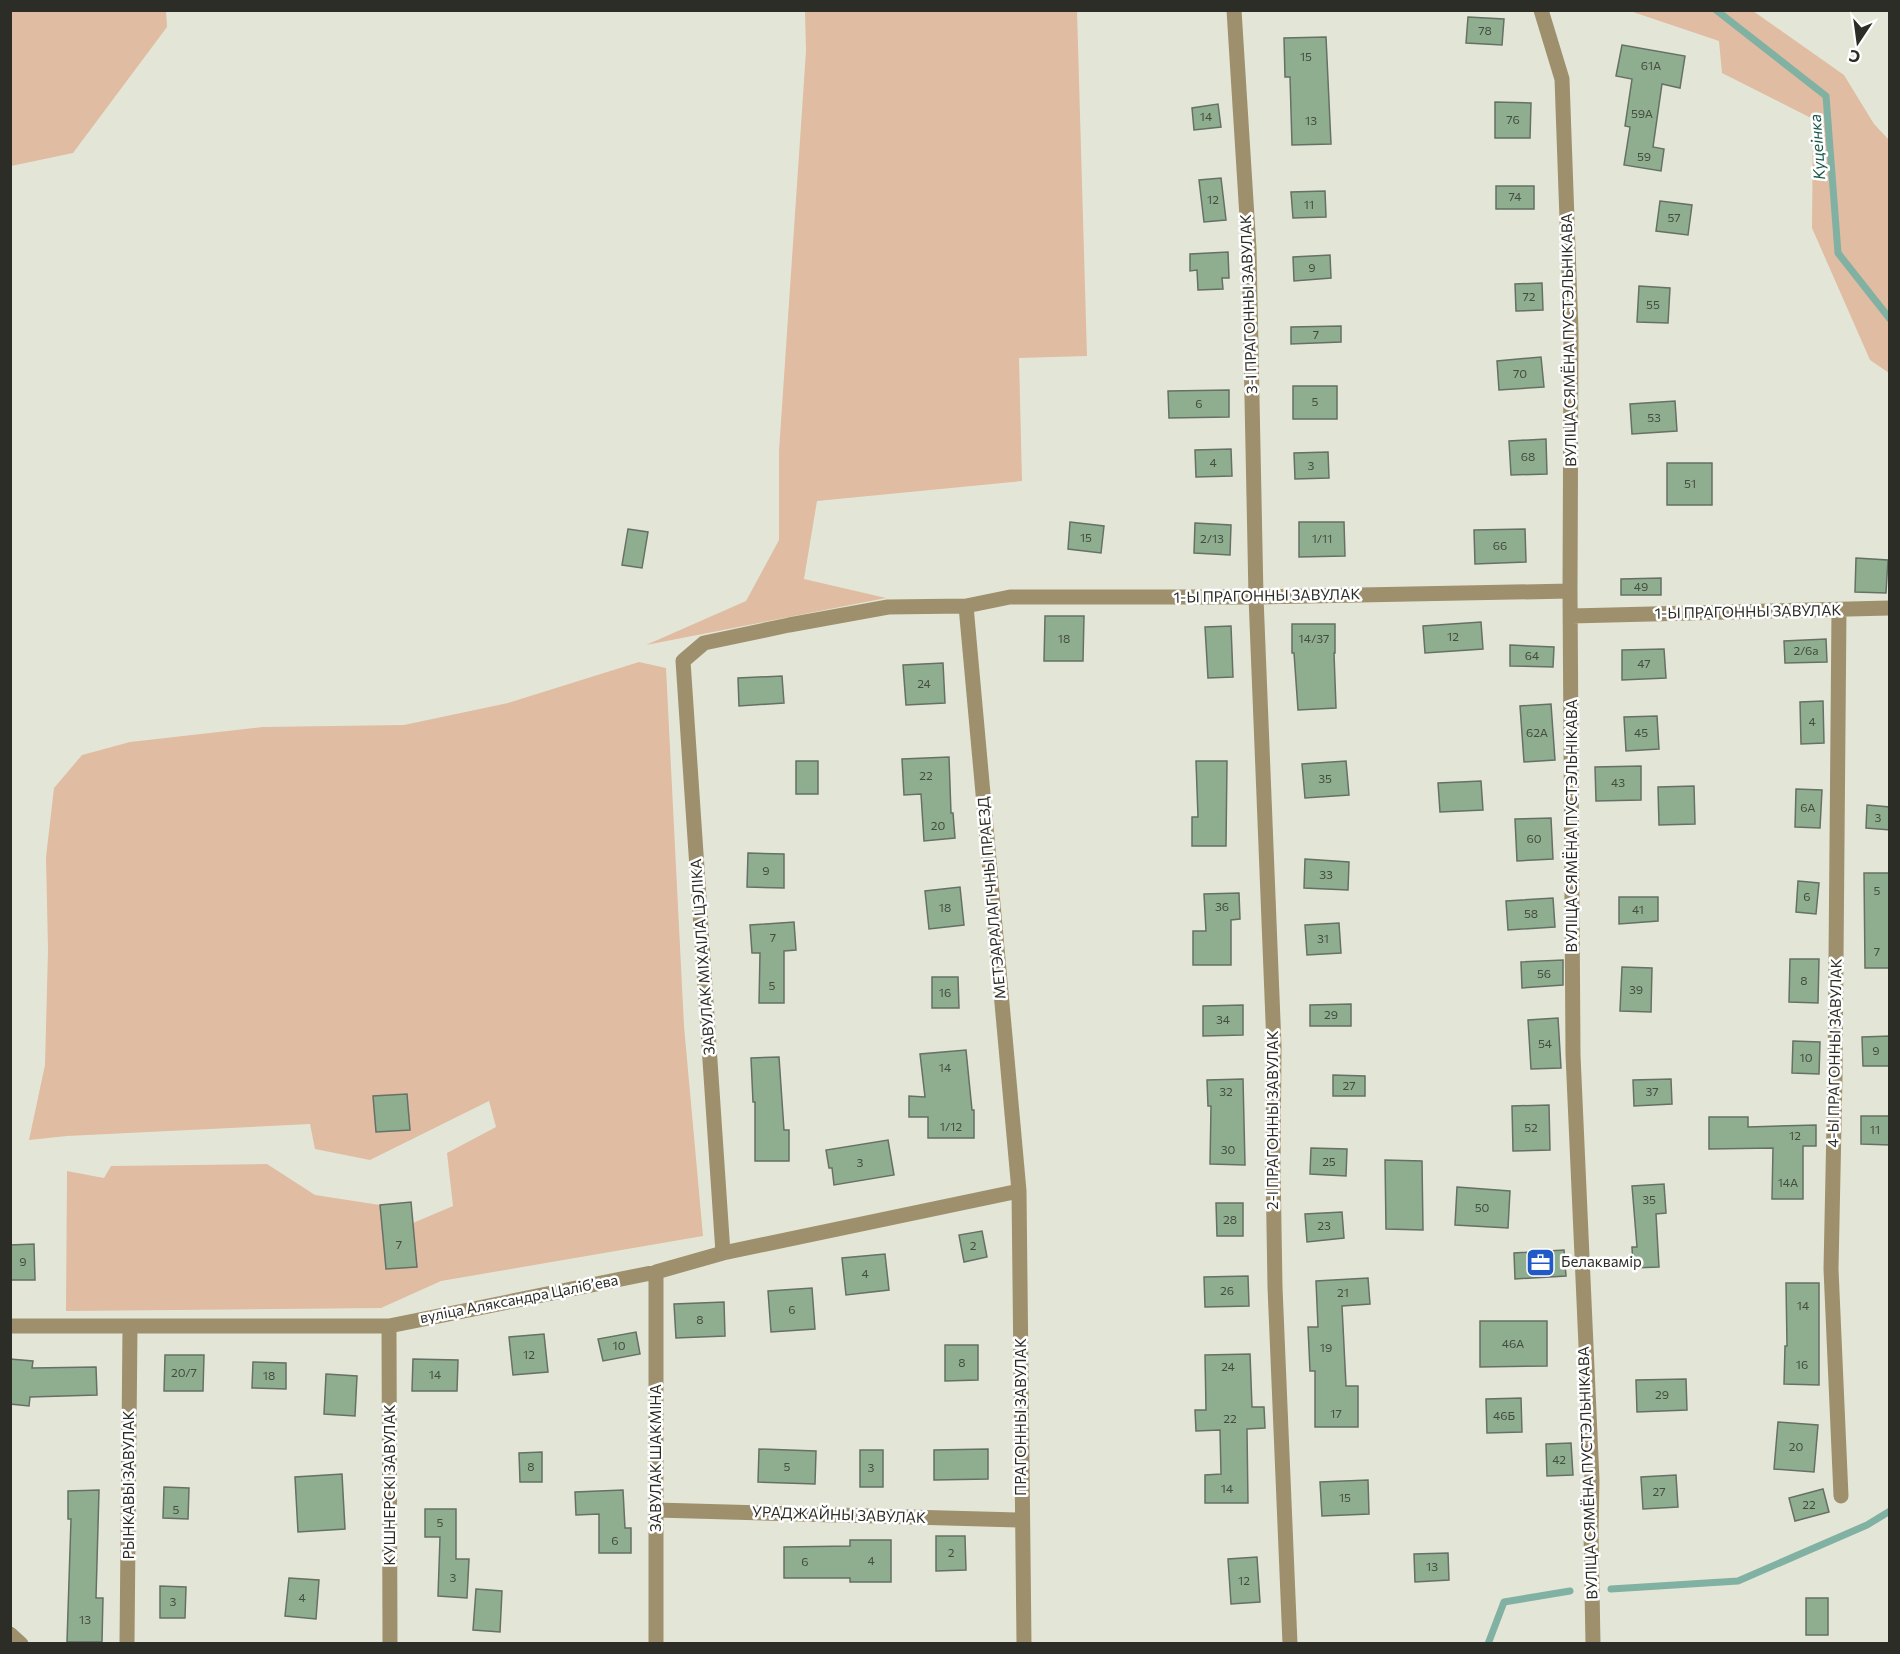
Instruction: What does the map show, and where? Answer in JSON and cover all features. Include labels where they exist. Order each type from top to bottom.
[{"type":"street","name":"3-І ПРАГОННЫ ЗАВУЛАК","points":[[1234,10],[1249,249],[1256,597]]},
{"type":"street","name":"ВУЛІЦА СЯМЁНА ПУСТЭЛЬНІКАВА","points":[[1541,10],[1562,79],[1571,332],[1573,1055],[1592,1480],[1593,1644]]},
{"type":"street","name":"1-Ы ПРАГОННЫ ЗАВУЛАК","points":[[683,661],[704,643],[789,625],[888,607],[966,606],[1010,597],[1256,597],[1570,591]]},
{"type":"street","name":"2-І ПРАГОННЫ ЗАВУЛАК","points":[[1256,597],[1274,1046],[1275,1287],[1290,1644]]},
{"type":"street","name":"МЕТЭАРАЛАГІЧНЫ ПРАЕЗД","points":[[966,606],[1019,1191]]},
{"type":"street","name":"1-Ы ПРАГОННЫ ЗАВУЛАК","points":[[1571,616],[1890,608]]},
{"type":"street","name":"4-Ы ПРАГОННЫ ЗАВУЛАК","points":[[1839,610],[1831,1269],[1841,1496]]},
{"type":"street","name":"ЗАВУЛАК МІХАІЛА ЦЭЛІКА","points":[[683,661],[723,1253]]},
{"type":"street","name":"вуліца Аляксандра Цалібʼева","points":[[10,1326],[389,1326],[657,1272],[723,1253],[1019,1191]]},
{"type":"street","name":"ПРАГОННЫ ЗАВУЛАК","points":[[1019,1191],[1024,1644]]},
{"type":"street","name":"ЗАВУЛАК ШАКМІНА","points":[[656,1644],[657,1272]]},
{"type":"street","name":"РЫНКАВЫ ЗАВУЛАК","points":[[127,1644],[130,1326]]},
{"type":"street","name":"КУШНЕРСКІ ЗАВУЛАК","points":[[389,1326],[390,1644]]},
{"type":"street","name":"УРАДЖАЙНЫ ЗАВУЛАК","points":[[656,1510],[1022,1520]]},
{"type":"street","points":[[10,1634],[21,1644]]},
{"type":"shaded area","points":[[10,11],[166,11],[167,27],[73,153],[11,166]]},
{"type":"shaded area","points":[[805,11],[1077,11],[1087,356],[1019,358],[1022,481],[817,501],[804,579],[886,598],[646,645],[746,601],[779,540],[779,451],[806,51]]},
{"type":"shaded area","points":[[1630,11],[1753,11],[1844,75],[1874,124],[1889,140],[1889,373],[1870,360],[1812,228],[1813,119],[1722,73],[1719,41]]},
{"type":"shaded area","points":[[639,662],[666,668],[684,1026],[703,1236],[441,1281],[381,1308],[66,1311],[67,1171],[104,1178],[111,1166],[267,1164],[315,1195],[380,1205],[386,1269],[416,1267],[413,1223],[453,1206],[447,1153],[496,1127],[489,1101],[370,1160],[315,1149],[310,1124],[67,1136],[29,1140],[45,1065],[48,950],[46,857],[54,788],[82,755],[130,742],[262,727],[404,725],[508,703]]},
{"type":"building","points":[[1468,17],[1504,19],[1502,45],[1466,43]]},
{"type":"building","points":[[1326,37],[1331,144],[1292,145],[1290,77],[1285,77],[1284,38]]},
{"type":"building","points":[[1622,45],[1685,56],[1680,88],[1662,84],[1653,147],[1664,149],[1661,171],[1624,165],[1630,127],[1625,126],[1632,79],[1616,76]]},
{"type":"building","points":[[1495,102],[1531,103],[1530,138],[1495,138]]},
{"type":"building","points":[[1218,104],[1221,127],[1194,130],[1192,108]]},
{"type":"building","points":[[1221,178],[1226,220],[1204,222],[1199,180]]},
{"type":"building","points":[[1496,186],[1534,186],[1534,209],[1496,209]]},
{"type":"building","points":[[1325,191],[1326,217],[1293,218],[1291,192]]},
{"type":"building","points":[[1660,201],[1692,205],[1688,235],[1656,231]]},
{"type":"building","points":[[1228,252],[1229,278],[1222,278],[1223,289],[1198,290],[1197,270],[1190,271],[1190,254]]},
{"type":"building","points":[[1330,255],[1331,278],[1294,281],[1293,257]]},
{"type":"building","points":[[1542,283],[1543,310],[1516,311],[1515,284]]},
{"type":"building","points":[[1639,286],[1670,288],[1668,323],[1637,322]]},
{"type":"building","points":[[1341,326],[1341,342],[1291,344],[1291,327]]},
{"type":"building","points":[[1541,357],[1544,387],[1499,390],[1497,361]]},
{"type":"building","points":[[1293,386],[1337,386],[1337,419],[1293,419]]},
{"type":"building","points":[[1229,390],[1229,417],[1169,418],[1168,391]]},
{"type":"building","points":[[1675,401],[1677,431],[1632,434],[1630,404]]},
{"type":"building","points":[[1546,439],[1547,474],[1511,475],[1509,441]]},
{"type":"building","points":[[1231,449],[1232,476],[1196,477],[1195,450]]},
{"type":"building","points":[[1328,452],[1329,478],[1295,479],[1294,453]]},
{"type":"building","points":[[1667,463],[1712,463],[1712,505],[1667,505]]},
{"type":"building","points":[[1070,522],[1104,526],[1101,553],[1068,549]]},
{"type":"building","points":[[1299,522],[1344,522],[1345,556],[1299,557]]},
{"type":"building","points":[[1195,523],[1231,525],[1230,555],[1194,553]]},
{"type":"building","points":[[628,529],[648,532],[642,568],[622,565]]},
{"type":"building","points":[[1525,529],[1526,562],[1475,564],[1474,530]]},
{"type":"building","points":[[1856,558],[1888,560],[1886,593],[1855,592]]},
{"type":"building","points":[[1661,578],[1661,595],[1621,595],[1621,579]]},
{"type":"building","points":[[1045,616],[1084,616],[1083,661],[1044,661]]},
{"type":"building","points":[[1481,622],[1483,649],[1425,653],[1423,626]]},
{"type":"building","points":[[1292,624],[1335,624],[1336,708],[1298,710],[1294,653],[1292,653]]},
{"type":"building","points":[[1231,626],[1233,677],[1208,678],[1205,627]]},
{"type":"building","points":[[1826,639],[1827,662],[1785,663],[1784,641]]},
{"type":"building","points":[[1510,645],[1554,647],[1553,667],[1510,666]]},
{"type":"building","points":[[1664,649],[1666,678],[1622,680],[1622,650]]},
{"type":"building","points":[[943,663],[945,703],[906,705],[903,665]]},
{"type":"building","points":[[782,676],[784,703],[739,706],[738,678]]},
{"type":"building","points":[[1823,701],[1824,743],[1801,744],[1800,702]]},
{"type":"building","points":[[1551,704],[1555,760],[1524,762],[1520,706]]},
{"type":"building","points":[[1657,716],[1659,749],[1626,751],[1624,717]]},
{"type":"building","points":[[949,757],[951,813],[953,813],[955,838],[924,841],[921,794],[904,795],[902,759]]},
{"type":"building","points":[[796,761],[818,761],[818,794],[796,794]]},
{"type":"building","points":[[1196,761],[1227,761],[1226,846],[1192,846],[1192,817],[1198,817]]},
{"type":"building","points":[[1346,761],[1349,795],[1305,798],[1302,764]]},
{"type":"building","points":[[1641,766],[1641,800],[1596,801],[1595,767]]},
{"type":"building","points":[[1481,781],[1483,810],[1440,812],[1438,783]]},
{"type":"building","points":[[1694,786],[1695,824],[1659,825],[1658,787]]},
{"type":"building","points":[[1796,789],[1822,790],[1820,828],[1795,827]]},
{"type":"building","points":[[1867,805],[1890,807],[1890,830],[1866,828]]},
{"type":"building","points":[[1551,818],[1553,859],[1517,861],[1515,819]]},
{"type":"building","points":[[748,853],[784,854],[784,888],[747,887]]},
{"type":"building","points":[[1305,859],[1349,862],[1348,890],[1304,888]]},
{"type":"building","points":[[1864,873],[1890,873],[1890,968],[1865,968]]},
{"type":"building","points":[[1798,881],[1819,883],[1816,914],[1796,912]]},
{"type":"building","points":[[960,887],[964,925],[929,929],[925,891]]},
{"type":"building","points":[[1239,893],[1240,919],[1231,920],[1231,965],[1193,965],[1193,931],[1206,931],[1204,894]]},
{"type":"building","points":[[1619,897],[1658,897],[1658,921],[1619,924]]},
{"type":"building","points":[[1553,898],[1555,927],[1508,930],[1506,901]]},
{"type":"building","points":[[794,922],[796,950],[784,951],[784,1003],[759,1003],[760,953],[752,953],[750,925]]},
{"type":"building","points":[[1339,923],[1341,953],[1307,955],[1305,925]]},
{"type":"building","points":[[1790,959],[1819,959],[1818,1003],[1789,1002]]},
{"type":"building","points":[[1563,960],[1563,985],[1522,988],[1521,962]]},
{"type":"building","points":[[1622,967],[1652,968],[1651,1012],[1620,1011]]},
{"type":"building","points":[[932,977],[958,977],[959,1008],[932,1008]]},
{"type":"building","points":[[1351,1004],[1351,1026],[1310,1026],[1310,1005]]},
{"type":"building","points":[[1243,1005],[1243,1035],[1203,1036],[1203,1006]]},
{"type":"building","points":[[1558,1018],[1561,1068],[1531,1069],[1528,1020]]},
{"type":"building","points":[[1890,1036],[1890,1066],[1863,1066],[1862,1037]]},
{"type":"building","points":[[1793,1041],[1820,1042],[1819,1074],[1792,1073]]},
{"type":"building","points":[[966,1050],[972,1110],[974,1110],[974,1138],[928,1138],[928,1117],[909,1117],[909,1096],[925,1097],[920,1054]]},
{"type":"building","points":[[779,1057],[784,1130],[789,1130],[789,1161],[755,1161],[755,1102],[753,1102],[751,1058]]},
{"type":"building","points":[[1333,1075],[1365,1076],[1365,1096],[1333,1096]]},
{"type":"building","points":[[1243,1079],[1245,1165],[1210,1164],[1211,1106],[1208,1106],[1207,1080]]},
{"type":"building","points":[[1671,1079],[1672,1104],[1634,1106],[1633,1080]]},
{"type":"building","points":[[407,1094],[410,1130],[376,1132],[373,1096]]},
{"type":"building","points":[[1549,1105],[1550,1150],[1513,1151],[1512,1106]]},
{"type":"building","points":[[1861,1116],[1890,1116],[1890,1145],[1861,1144]]},
{"type":"building","points":[[1709,1117],[1748,1117],[1748,1127],[1816,1125],[1816,1146],[1803,1146],[1803,1199],[1772,1199],[1773,1148],[1709,1149]]},
{"type":"building","points":[[888,1140],[894,1175],[834,1185],[832,1168],[829,1168],[826,1150]]},
{"type":"building","points":[[1311,1148],[1347,1149],[1346,1176],[1310,1174]]},
{"type":"building","points":[[1385,1160],[1422,1161],[1423,1230],[1386,1229]]},
{"type":"building","points":[[1664,1184],[1666,1213],[1656,1214],[1659,1267],[1633,1268],[1632,1247],[1637,1247],[1632,1186]]},
{"type":"building","points":[[1457,1187],[1510,1191],[1508,1228],[1455,1225]]},
{"type":"building","points":[[411,1202],[417,1267],[386,1269],[380,1205]]},
{"type":"building","points":[[1216,1203],[1243,1203],[1243,1236],[1217,1236]]},
{"type":"building","points":[[1342,1212],[1344,1238],[1307,1242],[1305,1214]]},
{"type":"building","points":[[982,1231],[987,1257],[964,1262],[959,1235]]},
{"type":"building","points":[[34,1244],[35,1280],[10,1280],[10,1245]]},
{"type":"building","points":[[1564,1250],[1566,1276],[1515,1279],[1514,1253]]},
{"type":"building","points":[[885,1254],[889,1290],[846,1295],[842,1258]]},
{"type":"building","points":[[1248,1276],[1249,1306],[1205,1307],[1204,1277]]},
{"type":"building","points":[[1368,1278],[1370,1304],[1342,1306],[1346,1386],[1358,1386],[1358,1427],[1315,1427],[1315,1371],[1310,1371],[1308,1327],[1318,1327],[1316,1281]]},
{"type":"building","points":[[1786,1283],[1819,1283],[1819,1385],[1784,1384],[1785,1346],[1787,1346]]},
{"type":"building","points":[[812,1288],[815,1329],[771,1332],[768,1291]]},
{"type":"building","points":[[724,1302],[725,1336],[676,1338],[674,1304]]},
{"type":"building","points":[[1480,1321],[1547,1321],[1547,1366],[1480,1367]]},
{"type":"building","points":[[636,1332],[640,1354],[603,1361],[598,1339]]},
{"type":"building","points":[[544,1334],[548,1372],[513,1375],[509,1337]]},
{"type":"building","points":[[945,1345],[978,1345],[978,1380],[945,1381]]},
{"type":"building","points":[[1250,1354],[1252,1407],[1264,1407],[1265,1428],[1247,1429],[1248,1503],[1205,1503],[1205,1475],[1221,1474],[1220,1430],[1196,1431],[1195,1410],[1206,1410],[1205,1355]]},
{"type":"building","points":[[165,1355],[204,1355],[203,1391],[164,1391]]},
{"type":"building","points":[[10,1359],[33,1361],[32,1368],[96,1367],[97,1395],[30,1397],[29,1406],[10,1404]]},
{"type":"building","points":[[413,1359],[458,1360],[457,1391],[412,1391]]},
{"type":"building","points":[[253,1362],[286,1363],[286,1389],[252,1388]]},
{"type":"building","points":[[326,1374],[357,1376],[355,1416],[324,1414]]},
{"type":"building","points":[[1686,1379],[1687,1410],[1637,1412],[1636,1380]]},
{"type":"building","points":[[1521,1398],[1522,1432],[1487,1433],[1486,1399]]},
{"type":"building","points":[[1778,1422],[1818,1425],[1814,1472],[1774,1469]]},
{"type":"building","points":[[1571,1443],[1573,1475],[1547,1476],[1546,1444]]},
{"type":"building","points":[[759,1449],[816,1451],[815,1484],[758,1482]]},
{"type":"building","points":[[988,1449],[988,1479],[934,1480],[934,1450]]},
{"type":"building","points":[[860,1450],[883,1450],[883,1487],[860,1487]]},
{"type":"building","points":[[542,1452],[542,1482],[520,1482],[519,1453]]},
{"type":"building","points":[[342,1474],[345,1529],[298,1532],[295,1477]]},
{"type":"building","points":[[1676,1475],[1678,1507],[1643,1509],[1641,1477]]},
{"type":"building","points":[[1368,1480],[1369,1514],[1322,1516],[1320,1482]]},
{"type":"building","points":[[164,1487],[189,1488],[188,1519],[163,1518]]},
{"type":"building","points":[[1823,1489],[1829,1512],[1795,1521],[1789,1498]]},
{"type":"building","points":[[99,1490],[96,1598],[103,1598],[102,1642],[67,1642],[71,1519],[68,1519],[68,1491]]},
{"type":"building","points":[[623,1490],[625,1528],[631,1528],[631,1553],[599,1553],[599,1514],[576,1515],[575,1492]]},
{"type":"building","points":[[425,1509],[456,1509],[456,1559],[469,1559],[467,1598],[438,1596],[440,1537],[425,1537]]},
{"type":"building","points":[[936,1536],[965,1536],[966,1570],[936,1571]]},
{"type":"building","points":[[850,1540],[891,1540],[891,1582],[850,1582],[850,1578],[784,1578],[784,1547],[850,1546]]},
{"type":"building","points":[[1448,1553],[1449,1580],[1415,1582],[1414,1554]]},
{"type":"building","points":[[1257,1557],[1260,1602],[1231,1604],[1228,1559]]},
{"type":"building","points":[[289,1578],[319,1580],[316,1619],[285,1616]]},
{"type":"building","points":[[160,1586],[186,1587],[185,1618],[160,1618]]},
{"type":"building","points":[[476,1589],[502,1591],[500,1632],[473,1630]]},
{"type":"building","points":[[1806,1598],[1828,1598],[1828,1635],[1806,1635]]},
{"type":"waterway","name":"Куцеінка","points":[[1716,10],[1826,96],[1838,253],[1890,319]]},
{"type":"waterway","points":[[1611,1589],[1738,1581],[1867,1525],[1890,1511]]},
{"type":"waterway","points":[[1488,1644],[1504,1602],[1570,1591]]},
{"type":"place","name":"Белаквамір","points":[[1540,1262]]}]
